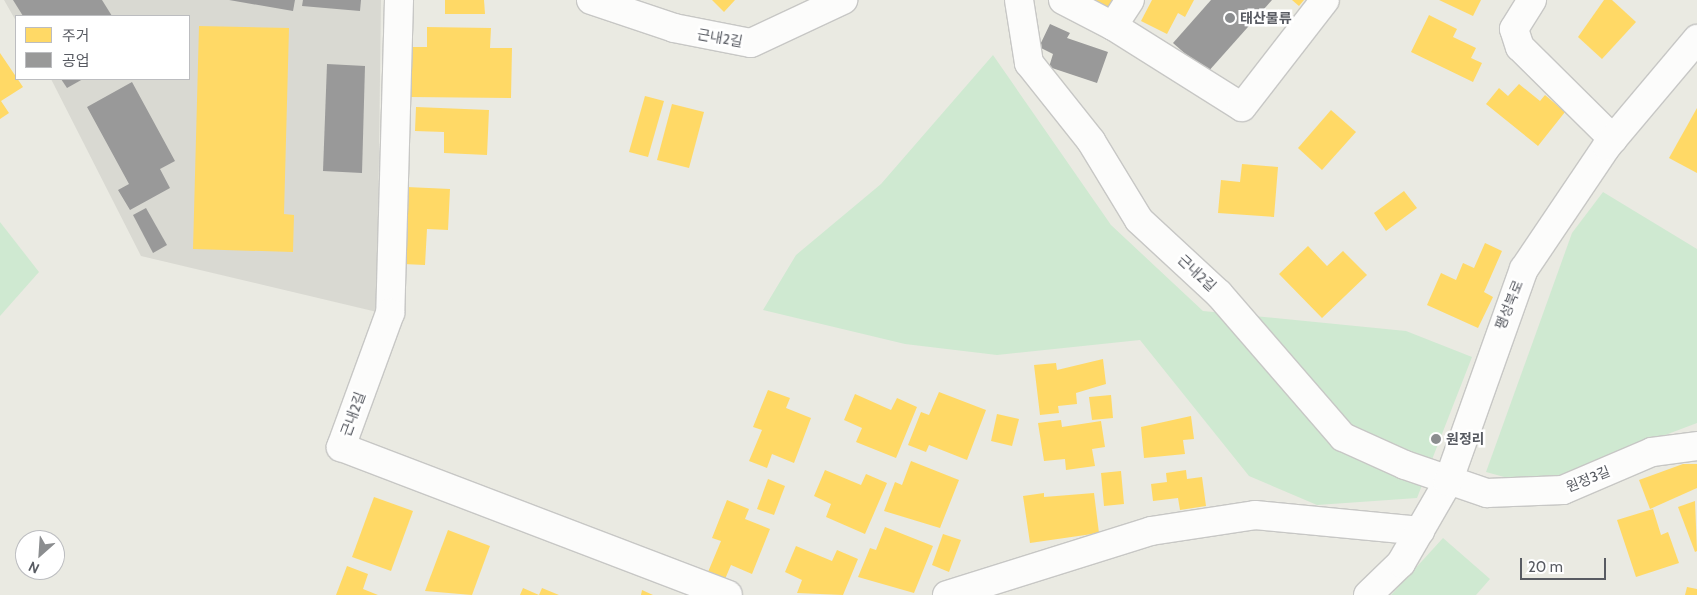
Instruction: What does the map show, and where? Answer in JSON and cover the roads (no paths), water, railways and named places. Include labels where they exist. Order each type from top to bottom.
[{"type":"street","name":"근내2길","points":[[399,0],[390,313],[341,447],[728,595]]},
{"type":"street","name":"근내2길","points":[[592,0],[674,28],[751,43],[843,0]]},
{"type":"street","name":"근내2길","points":[[1019,0],[1029,63],[1091,141],[1139,220],[1219,294],[1343,438],[1448,482]]},
{"type":"street","points":[[1063,0],[1113,26],[1242,107],[1325,0]]},
{"type":"street","points":[[1113,26],[1130,0]]},
{"type":"street","points":[[1532,0],[1514,30],[1520,47],[1613,139]]},
{"type":"street","name":"팽성북로","points":[[1368,595],[1401,563],[1448,482],[1524,269],[1613,139],[1697,39]]},
{"type":"street","name":"원정3길","points":[[1448,482],[1487,493],[1555,491],[1652,452],[1697,446]]},
{"type":"street","points":[[947,595],[1151,531],[1256,515],[1420,531]]},
{"type":"place","name":"태산물류","points":[[1230,18]]},
{"type":"place","name":"원정리","points":[[1436,439]]}]
